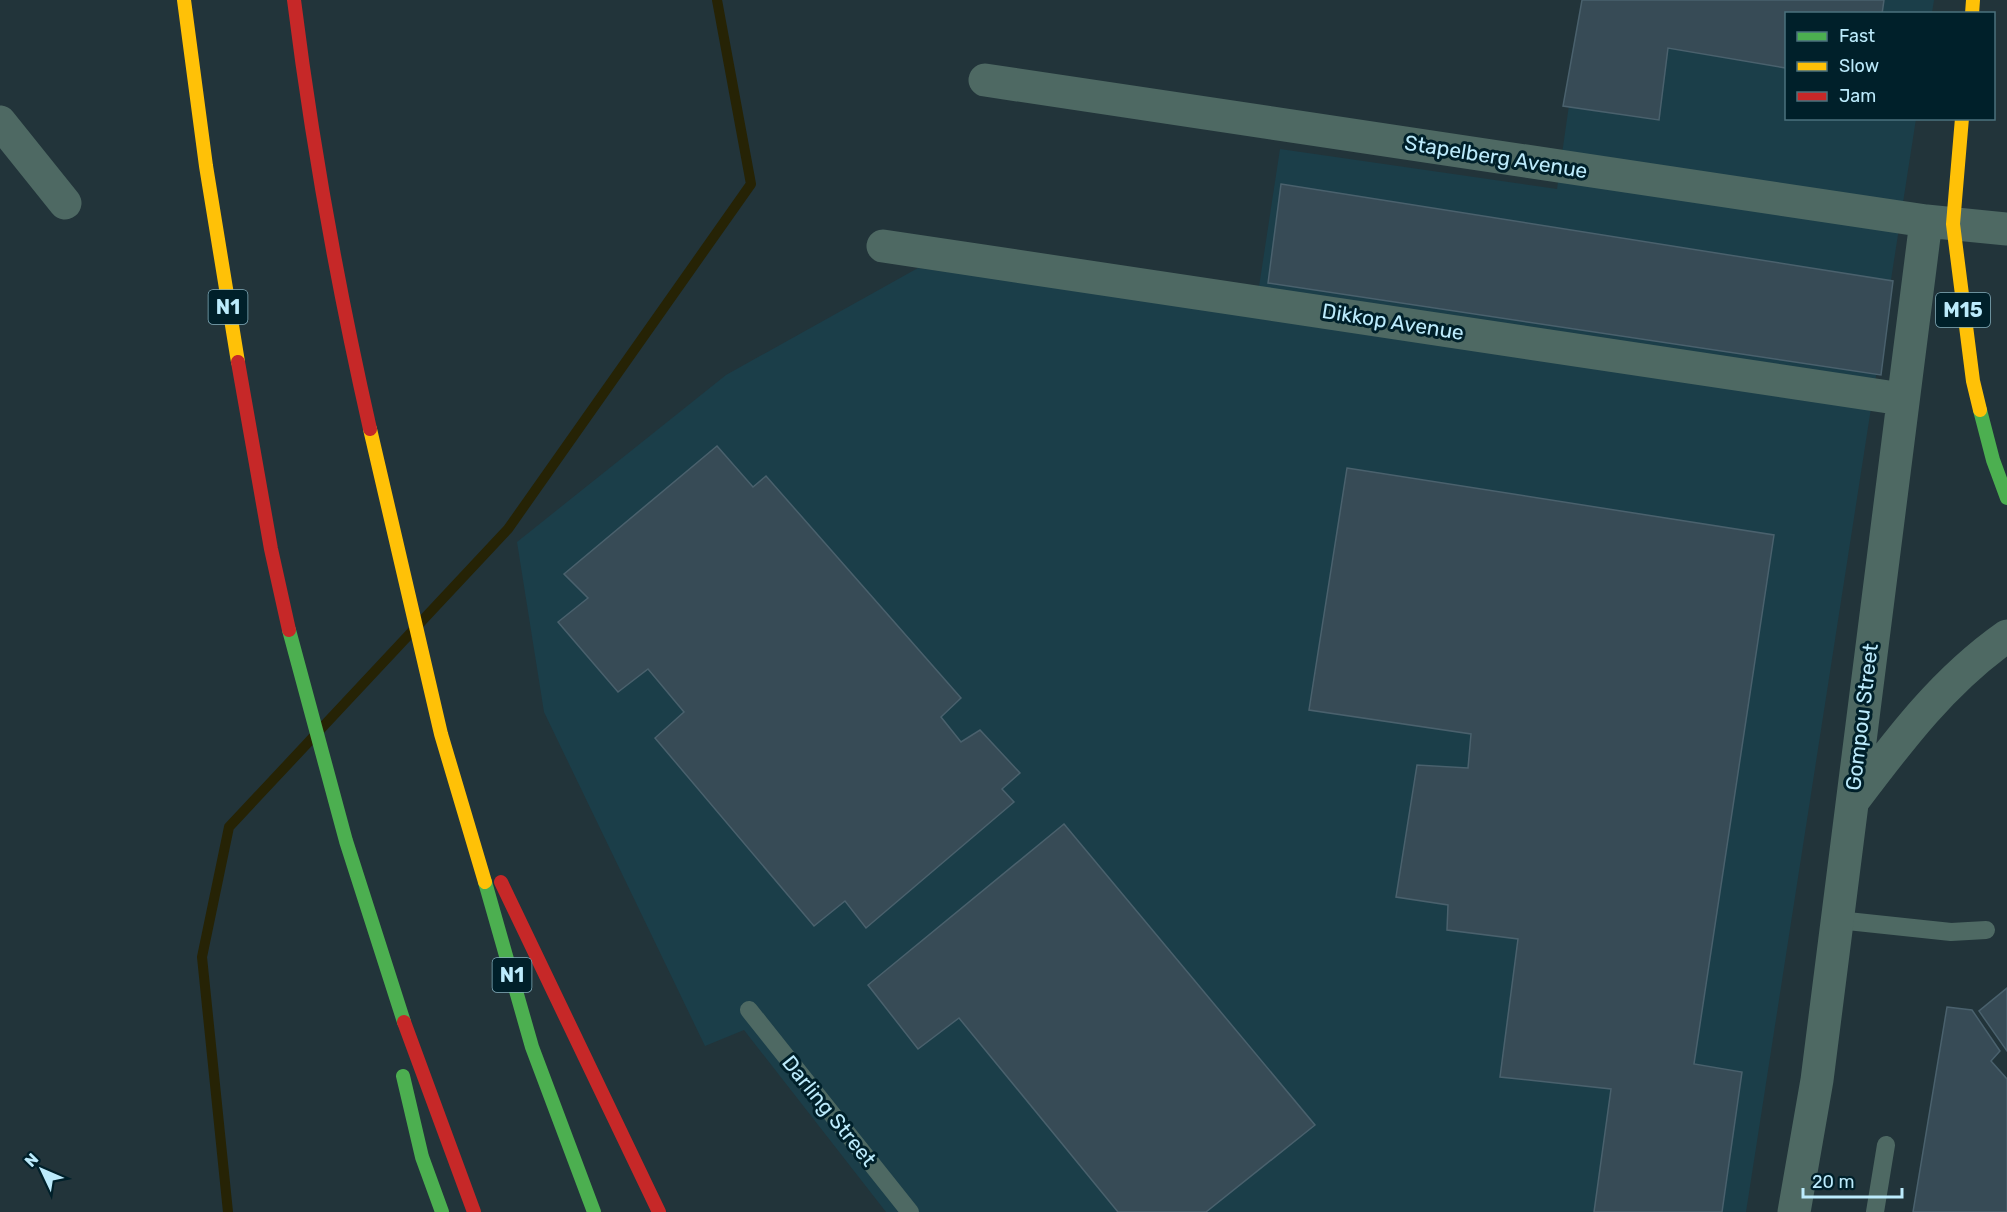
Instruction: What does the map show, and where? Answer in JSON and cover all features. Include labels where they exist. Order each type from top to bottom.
[{"type":"main road","name":"N1","points":[[184,0],[196,105],[232,333],[284,612],[347,848],[426,1088],[474,1212]]},
{"type":"main road","name":"N1","points":[[294,0],[305,88],[344,315],[387,510],[441,734],[462,799],[532,1047],[594,1212]]},
{"type":"main road","name":"M15","points":[[1962,120],[1939,223],[1973,381],[1993,460],[2007,498]]},
{"type":"main road","points":[[462,799],[659,1212]]},
{"type":"main road","points":[[347,848],[392,1031]]},
{"type":"main road","points":[[400,1065],[423,1157],[442,1212]]},
{"type":"street","name":"Stapelberg Avenue","points":[[985,80],[1939,223],[2007,229]]},
{"type":"street","points":[[0,122],[65,203]]},
{"type":"street","name":"Gompou Street","points":[[1794,1212],[1817,1080],[1902,399],[1939,223]]},
{"type":"street","name":"Dikkop Avenue","points":[[883,246],[1902,399]]},
{"type":"street","points":[[1852,802],[1919,714],[1949,683],[2007,636]]},
{"type":"lane","points":[[1838,920],[1951,932],[1986,930]]},
{"type":"lane","name":"Darling Street","points":[[749,1010],[910,1212]]},
{"type":"lane","points":[[1875,1212],[1886,1145]]},
{"type":"shaded area","points":[[1584,0],[1934,0],[1932,12],[1785,12],[1785,120],[1916,120],[1746,1212],[886,1212],[744,1030],[705,1046],[544,712],[517,542],[726,375],[918,268],[1255,313],[1280,149],[1557,189]]},
{"type":"building","points":[[1582,0],[1884,0],[1882,12],[1785,12],[1785,68],[1668,48],[1659,120],[1563,106]]},
{"type":"building","points":[[1281,184],[1893,281],[1881,375],[1268,283]]},
{"type":"building","points":[[717,446],[753,487],[766,476],[961,698],[941,717],[961,742],[980,730],[1020,773],[1002,789],[1014,802],[866,928],[845,901],[814,926],[655,738],[684,712],[648,669],[618,692],[558,622],[588,598],[564,574]]},
{"type":"building","points":[[1347,468],[1774,535],[1694,1064],[1742,1072],[1722,1212],[1594,1212],[1611,1089],[1500,1077],[1518,939],[1447,930],[1448,905],[1396,897],[1417,765],[1468,768],[1471,734],[1309,710]]},
{"type":"building","points":[[1064,824],[1315,1125],[1206,1212],[1118,1212],[959,1018],[918,1049],[868,985]]},
{"type":"building","points":[[2007,988],[2007,1051],[1979,1011]]},
{"type":"building","points":[[1947,1007],[1972,1010],[2000,1051],[1991,1061],[2007,1079],[2007,1212],[1913,1212]]},
{"type":"waterway","points":[[228,1212],[202,957],[229,827],[508,529],[751,184],[717,0]]},
{"type":"traffic: fast","points":[[1980,410],[1993,460],[2007,498]]},
{"type":"traffic: fast","points":[[289,630],[346,841],[404,1022]]},
{"type":"traffic: fast","points":[[485,882],[532,1047],[594,1212]]},
{"type":"traffic: fast","points":[[403,1076],[422,1157],[442,1212]]},
{"type":"traffic: slow","points":[[184,0],[206,166],[238,362]]},
{"type":"traffic: slow","points":[[1972,12],[1973,0]]},
{"type":"traffic: slow","points":[[1962,120],[1953,224],[1973,381],[1980,410]]},
{"type":"traffic: slow","points":[[370,429],[441,734],[485,882]]},
{"type":"traffic: jam","points":[[294,0],[327,216],[370,429]]},
{"type":"traffic: jam","points":[[238,362],[271,549],[289,630]]},
{"type":"traffic: jam","points":[[501,882],[659,1212]]},
{"type":"traffic: jam","points":[[404,1022],[474,1212]]}]
